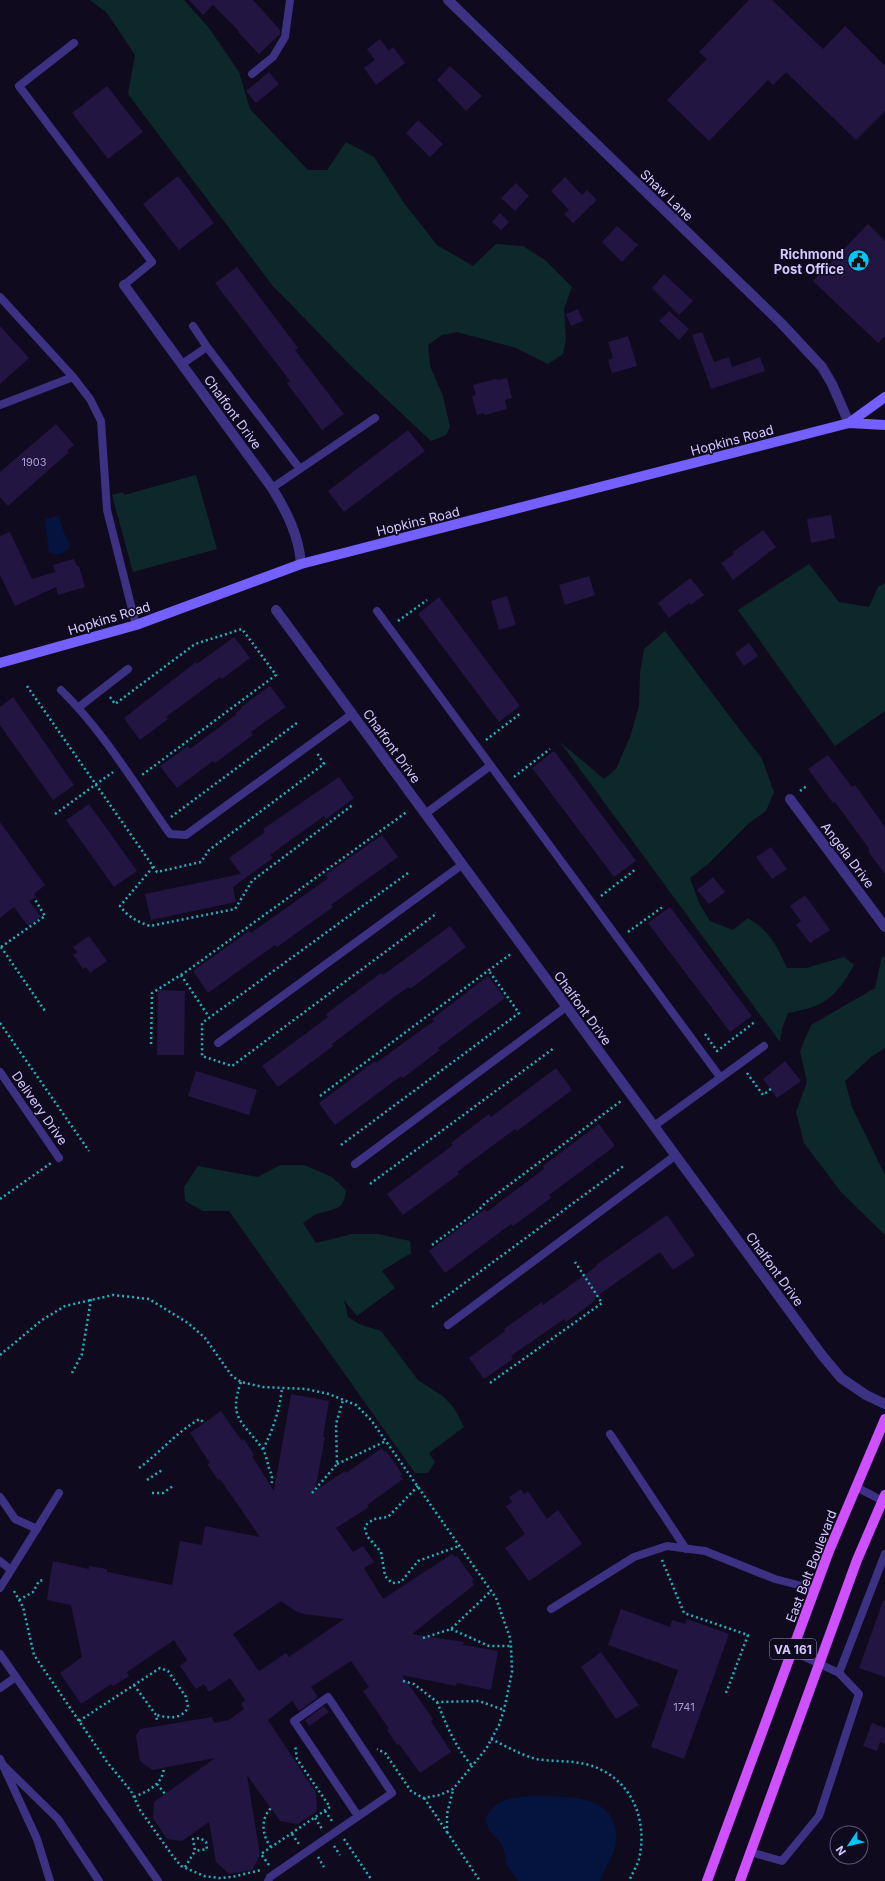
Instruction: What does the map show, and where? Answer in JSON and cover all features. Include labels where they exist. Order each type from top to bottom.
[{"type":"main road","name":"Hopkins Road","points":[[849,423],[885,397]]},
{"type":"main road","name":"Hopkins Road","points":[[0,662],[136,625],[301,564],[849,423],[885,425]]},
{"type":"main road","name":"East Belt Boulevard","points":[[707,1881],[814,1589],[885,1420]]},
{"type":"main road","name":"VA 161","points":[[740,1881],[857,1560],[884,1499]]},
{"type":"street","name":"Shaw Lane","points":[[448,0],[781,323],[822,367],[832,384],[849,423]]},
{"type":"street","name":"Chalfont Drive","points":[[124,285],[272,488],[286,511],[300,547],[301,564]]},
{"type":"street","name":"Chalfont Drive","points":[[276,610],[831,1367],[841,1378],[885,1404]]},
{"type":"street","name":"Angela Drive","points":[[790,799],[885,927]]},
{"type":"lane","points":[[252,74],[273,58],[285,37],[290,0]]},
{"type":"lane","points":[[74,43],[19,86],[152,262],[124,285]]},
{"type":"lane","points":[[0,297],[73,377],[90,399],[101,421],[107,510],[136,625]]},
{"type":"lane","points":[[193,326],[207,347],[300,469]]},
{"type":"lane","points":[[182,364],[207,347]]},
{"type":"lane","points":[[0,405],[73,377]]},
{"type":"lane","points":[[272,488],[375,418]]},
{"type":"lane","points":[[376,611],[720,1077]]},
{"type":"lane","points":[[78,707],[128,669]]},
{"type":"lane","points":[[61,690],[78,707],[134,782],[170,834],[186,835],[352,714]]},
{"type":"lane","points":[[425,814],[490,766]]},
{"type":"lane","points":[[218,1043],[463,864]]},
{"type":"lane","points":[[355,1164],[566,1007]]},
{"type":"lane","points":[[654,1126],[764,1046]]},
{"type":"lane","name":"Delivery Drive","points":[[0,1072],[60,1158]]},
{"type":"lane","points":[[448,1325],[676,1155]]},
{"type":"lane","points":[[610,1434],[686,1549]]},
{"type":"lane","points":[[856,1487],[884,1499]]},
{"type":"lane","points":[[0,1588],[59,1493]]},
{"type":"lane","points":[[0,1497],[15,1519],[37,1529]]},
{"type":"lane","points":[[551,1610],[634,1557],[667,1546],[705,1551],[775,1579],[814,1589]]},
{"type":"lane","points":[[839,1673],[885,1554]]},
{"type":"lane","points":[[0,1560],[11,1570]]},
{"type":"lane","points":[[750,1852],[782,1861],[819,1816],[859,1694],[839,1673],[792,1651]]},
{"type":"lane","points":[[0,1654],[158,1881]]},
{"type":"lane","points":[[0,1688],[16,1677]]},
{"type":"lane","points":[[268,1881],[270,1877],[392,1793],[328,1697],[294,1721],[358,1816]]},
{"type":"lane","points":[[2,1762],[37,1839],[50,1881]]},
{"type":"lane","points":[[2,1762],[58,1819],[99,1881]]},
{"type":"path","points":[[396,623],[427,600]]},
{"type":"path","points":[[114,703],[115,704],[194,644],[242,629],[276,675],[143,775]]},
{"type":"path","points":[[27,686],[157,872],[201,862],[209,850],[324,764],[315,752]]},
{"type":"path","points":[[486,740],[520,714]]},
{"type":"path","points":[[173,815],[296,724]]},
{"type":"path","points":[[513,777],[548,750]]},
{"type":"path","points":[[55,814],[113,772]]},
{"type":"path","points":[[153,867],[120,906],[126,914],[139,922],[150,926],[235,909],[252,881],[354,804]]},
{"type":"path","points":[[151,1044],[152,992],[181,975],[405,813]]},
{"type":"path","points":[[601,896],[635,870]]},
{"type":"path","points":[[34,898],[45,916],[1,947],[45,1011]]},
{"type":"path","points":[[625,928],[628,932],[663,906]]},
{"type":"path","points":[[320,1096],[512,953]]},
{"type":"path","points":[[342,1144],[520,1014],[488,971]]},
{"type":"path","points":[[181,975],[209,1017]]},
{"type":"path","points":[[703,1032],[717,1050],[726,1045],[756,1021]]},
{"type":"path","points":[[0,1023],[89,1151]]},
{"type":"path","points":[[371,1183],[554,1048]]},
{"type":"path","points":[[747,1073],[763,1095],[771,1089]]},
{"type":"path","points":[[432,1245],[620,1101]]},
{"type":"path","points":[[0,1199],[60,1158]]},
{"type":"path","points":[[433,1307],[625,1165]]},
{"type":"path","points":[[490,1383],[602,1303],[575,1262]]},
{"type":"path","points":[[0,1355],[42,1320],[65,1306],[113,1295],[130,1295],[149,1299],[167,1308],[188,1323],[205,1338],[232,1376],[241,1382],[263,1387],[306,1388],[329,1394],[356,1406],[371,1420],[496,1598],[511,1646],[512,1672],[499,1726],[473,1767],[453,1789],[440,1795],[423,1798]]},
{"type":"path","points":[[72,1373],[82,1354],[91,1299]]},
{"type":"path","points":[[241,1382],[235,1404],[237,1413],[246,1429],[263,1449],[273,1480],[271,1486]]},
{"type":"path","points":[[263,1449],[270,1437],[281,1400],[282,1388]]},
{"type":"path","points":[[337,1464],[336,1424],[343,1400]]},
{"type":"path","points":[[139,1468],[157,1455],[182,1430],[200,1419],[204,1423]]},
{"type":"path","points":[[312,1494],[337,1464],[386,1441]]},
{"type":"path","points":[[147,1480],[162,1470]]},
{"type":"path","points":[[152,1493],[163,1492],[173,1486]]},
{"type":"path","points":[[418,1486],[388,1517],[374,1519],[367,1524],[365,1528],[367,1536],[381,1552],[385,1576],[392,1582],[401,1582],[418,1561],[460,1546]]},
{"type":"path","points":[[664,1564],[684,1613],[748,1635],[726,1693]]},
{"type":"path","points":[[19,1600],[33,1592],[39,1581],[44,1580]]},
{"type":"path","points":[[423,1638],[451,1630],[491,1591]]},
{"type":"path","points":[[14,1592],[23,1607],[34,1655],[107,1762],[131,1791],[140,1810],[172,1855],[185,1867],[204,1876],[219,1878],[252,1873],[269,1864],[261,1854],[330,1807],[301,1765]]},
{"type":"path","points":[[451,1630],[489,1646],[511,1646]]},
{"type":"path","points":[[79,1721],[160,1668],[168,1671],[186,1697],[188,1707],[179,1717],[156,1716]]},
{"type":"path","points":[[403,1681],[414,1684],[437,1702],[452,1739],[462,1756],[473,1767]]},
{"type":"path","points":[[134,1685],[156,1716],[157,1720]]},
{"type":"path","points":[[437,1702],[479,1701],[504,1710]]},
{"type":"path","points":[[491,1739],[537,1759],[585,1764],[602,1770],[616,1778],[626,1788],[634,1802],[640,1830],[639,1860],[629,1881]]},
{"type":"path","points":[[374,1748],[385,1753],[399,1776],[411,1791],[423,1798],[480,1881]]},
{"type":"path","points":[[134,1797],[157,1784],[163,1774],[164,1768]]},
{"type":"path","points":[[157,1784],[165,1794]]},
{"type":"path","points":[[447,1832],[447,1814],[453,1789]]},
{"type":"path","points":[[271,1808],[264,1819],[263,1826],[265,1840],[271,1847]]},
{"type":"path","points":[[325,1811],[333,1823]]},
{"type":"path","points":[[315,1818],[323,1830]]},
{"type":"path","points":[[291,1833],[300,1846]]},
{"type":"path","points":[[185,1867],[195,1851],[193,1839],[200,1838],[206,1842],[207,1849],[195,1851]]},
{"type":"path","points":[[343,1838],[371,1879]]},
{"type":"path","points":[[333,1844],[340,1856]]},
{"type":"path","points":[[317,1856],[324,1867]]},
{"type":"green space","points":[[90,0],[184,0],[209,28],[239,72],[250,109],[308,170],[327,170],[346,142],[374,157],[404,203],[437,245],[473,266],[496,244],[523,246],[545,260],[572,287],[564,309],[566,340],[563,354],[548,364],[516,348],[457,332],[442,335],[428,345],[430,366],[443,396],[450,427],[446,435],[431,441],[349,364],[272,285],[128,94],[135,55],[107,13]]},
{"type":"green space","points":[[196,475],[217,549],[133,572],[112,495],[123,492],[124,495]]},
{"type":"green space","points":[[809,564],[839,602],[869,607],[878,587],[885,583],[885,711],[835,746],[738,610]]},
{"type":"green space","points":[[665,631],[762,759],[774,792],[766,811],[749,823],[707,865],[690,878],[699,903],[710,921],[733,930],[748,918],[756,923],[768,934],[780,952],[787,968],[806,968],[844,957],[854,965],[835,993],[828,999],[812,1007],[788,1013],[782,1029],[780,1042],[560,742],[604,779],[616,769],[630,737],[639,706],[640,673],[644,649]]},
{"type":"green space","points":[[882,956],[885,958],[885,1048],[871,1057],[845,1081],[852,1107],[885,1175],[885,1235],[841,1192],[804,1143],[796,1112],[807,1082],[800,1051],[811,1025],[875,988]]},
{"type":"green space","points":[[280,1165],[304,1165],[332,1177],[346,1190],[345,1197],[340,1206],[333,1210],[315,1215],[303,1223],[316,1243],[352,1234],[378,1234],[410,1241],[411,1253],[382,1271],[395,1288],[357,1316],[344,1300],[348,1317],[359,1324],[381,1331],[418,1380],[444,1397],[454,1408],[464,1427],[429,1453],[435,1462],[428,1473],[415,1473],[229,1211],[203,1211],[185,1201],[184,1187],[198,1166],[258,1177]]},
{"type":"water","points":[[59,516],[63,531],[71,546],[61,554],[49,553],[45,519]]},
{"type":"water","points":[[531,1796],[587,1800],[599,1805],[609,1813],[615,1825],[616,1841],[612,1857],[600,1881],[518,1881],[506,1864],[505,1854],[501,1843],[489,1830],[485,1819],[493,1807],[498,1803],[510,1799]]},
{"type":"building","points":[[189,0],[253,0],[280,30],[280,34],[259,54],[213,5],[203,15]]},
{"type":"building","points":[[749,0],[772,0],[823,49],[845,26],[885,66],[885,111],[856,140],[786,72],[773,85],[768,80],[709,141],[667,100],[707,59],[699,52]]},
{"type":"building","points":[[380,39],[389,51],[393,47],[405,63],[376,85],[364,68],[375,60],[367,49]]},
{"type":"building","points":[[450,66],[482,96],[466,111],[437,80]]},
{"type":"building","points":[[269,72],[279,84],[256,103],[246,91]]},
{"type":"building","points":[[107,86],[143,132],[108,159],[72,113]]},
{"type":"building","points":[[418,120],[443,144],[430,157],[406,133]]},
{"type":"building","points":[[178,176],[214,223],[179,250],[143,204]]},
{"type":"building","points":[[565,177],[582,195],[587,190],[597,200],[573,223],[564,214],[569,210],[551,191]]},
{"type":"building","points":[[516,183],[529,196],[515,211],[501,198]]},
{"type":"building","points":[[500,213],[509,222],[501,230],[492,222]]},
{"type":"building","name":"Richmond Post Office","points":[[868,224],[885,241],[885,336],[878,343],[813,281]]},
{"type":"building","points":[[617,226],[638,245],[622,262],[602,242]]},
{"type":"building","points":[[237,267],[298,348],[295,350],[344,414],[322,430],[287,383],[290,381],[215,283]]},
{"type":"building","points":[[664,274],[693,301],[679,315],[652,288]]},
{"type":"building","points":[[578,309],[583,321],[571,326],[566,314]]},
{"type":"building","points":[[669,311],[689,329],[679,340],[659,321]]},
{"type":"building","points":[[0,326],[29,358],[0,384]]},
{"type":"building","points":[[702,332],[714,362],[729,357],[732,367],[760,357],[765,371],[711,389],[692,335]]},
{"type":"building","points":[[628,336],[637,366],[612,373],[608,360],[613,358],[608,342]]},
{"type":"building","points":[[507,378],[512,398],[505,400],[507,409],[485,415],[484,413],[477,415],[472,396],[476,395],[473,385],[495,379],[499,380]]},
{"type":"building","points":[[56,424],[74,445],[67,451],[69,452],[8,506],[0,497],[0,472]]},
{"type":"building","points":[[408,430],[425,451],[344,512],[328,491]]},
{"type":"building","points":[[831,515],[835,538],[811,543],[807,519]]},
{"type":"building","points":[[763,530],[776,547],[733,580],[721,563],[734,554],[733,552]]},
{"type":"building","points":[[10,532],[32,579],[55,572],[53,565],[74,559],[77,566],[79,566],[85,587],[58,595],[56,587],[15,606],[0,575],[0,536]]},
{"type":"building","points":[[589,576],[595,595],[565,605],[559,585]]},
{"type":"building","points":[[690,578],[704,595],[691,605],[689,603],[669,618],[658,603]]},
{"type":"building","points":[[507,596],[516,625],[499,630],[491,601]]},
{"type":"building","points":[[439,597],[520,706],[499,722],[418,614]]},
{"type":"building","points":[[234,637],[250,658],[222,679],[220,677],[166,717],[168,719],[140,740],[124,718],[196,662],[197,664]]},
{"type":"building","points":[[749,643],[758,656],[744,666],[735,653]]},
{"type":"building","points":[[270,686],[286,707],[251,732],[253,735],[215,763],[213,761],[177,788],[160,766],[188,746],[190,749],[237,714],[235,713],[242,708],[241,707]]},
{"type":"building","points":[[13,697],[74,785],[53,800],[0,725],[0,707]]},
{"type":"building","points":[[554,751],[636,861],[614,877],[532,768]]},
{"type":"building","points":[[828,755],[852,787],[855,785],[885,827],[885,874],[868,851],[870,850],[835,802],[833,803],[808,769]]},
{"type":"building","points":[[339,777],[354,798],[326,819],[324,816],[270,855],[273,858],[233,887],[236,902],[151,920],[145,894],[241,874],[229,858],[265,832],[263,829]]},
{"type":"building","points":[[89,804],[137,871],[114,887],[66,820]]},
{"type":"building","points":[[0,822],[45,885],[34,894],[36,897],[29,901],[41,917],[28,926],[14,907],[0,918]]},
{"type":"building","points":[[382,835],[398,857],[331,905],[333,907],[277,947],[275,945],[208,993],[193,971],[249,931],[251,933],[317,886],[328,878],[325,875]]},
{"type":"building","points":[[771,847],[787,869],[772,879],[756,857]]},
{"type":"building","points":[[713,877],[725,892],[709,904],[697,890]]},
{"type":"building","points":[[805,895],[830,930],[810,943],[796,925],[801,921],[790,906]]},
{"type":"building","points":[[670,907],[752,1016],[730,1032],[648,923]]},
{"type":"building","points":[[450,926],[466,947],[410,989],[409,987],[398,994],[332,1044],[333,1046],[278,1087],[262,1066],[328,1017],[326,1014],[381,973],[383,975]]},
{"type":"building","points":[[89,936],[107,961],[90,973],[86,967],[83,969],[73,955],[77,952],[73,947]]},
{"type":"building","points":[[488,976],[505,998],[438,1048],[440,1050],[403,1078],[401,1076],[335,1125],[319,1103],[375,1061],[376,1063],[434,1021],[432,1019]]},
{"type":"building","points":[[158,990],[185,991],[184,1055],[157,1055]]},
{"type":"building","points":[[785,1061],[801,1081],[777,1098],[763,1079]]},
{"type":"building","points":[[556,1068],[572,1090],[517,1131],[515,1129],[457,1172],[459,1174],[403,1215],[387,1194],[453,1145],[451,1143],[489,1114],[491,1117]]},
{"type":"building","points":[[196,1071],[257,1090],[249,1115],[188,1096]]},
{"type":"building","points":[[599,1124],[615,1146],[549,1195],[551,1198],[513,1226],[511,1224],[445,1273],[429,1251],[485,1209],[487,1212],[544,1169],[543,1166]]},
{"type":"building","points":[[667,1215],[695,1255],[673,1270],[660,1252],[594,1298],[596,1300],[566,1322],[564,1319],[511,1356],[513,1359],[484,1379],[469,1358],[505,1331],[504,1329],[542,1302],[543,1305],[597,1266],[596,1265]]},
{"type":"building","points":[[291,1394],[329,1401],[323,1437],[325,1437],[315,1491],[345,1471],[346,1473],[382,1448],[384,1452],[386,1451],[402,1474],[400,1476],[403,1479],[367,1505],[369,1507],[336,1528],[353,1552],[363,1546],[374,1562],[364,1568],[383,1599],[452,1554],[455,1557],[457,1556],[474,1580],[472,1581],[474,1585],[412,1634],[464,1642],[463,1645],[498,1651],[491,1690],[457,1683],[456,1686],[402,1675],[433,1719],[431,1721],[451,1752],[420,1773],[387,1730],[389,1729],[363,1691],[369,1687],[351,1661],[311,1687],[318,1697],[299,1711],[292,1701],[268,1720],[316,1793],[317,1811],[298,1824],[280,1821],[247,1775],[260,1855],[252,1870],[229,1874],[216,1862],[209,1822],[182,1841],[167,1839],[153,1818],[154,1802],[215,1758],[152,1770],[140,1761],[136,1736],[140,1729],[212,1717],[214,1723],[229,1720],[244,1709],[241,1704],[245,1700],[230,1678],[209,1692],[204,1684],[196,1689],[180,1666],[187,1660],[174,1640],[127,1672],[129,1676],[113,1686],[111,1684],[81,1704],[60,1673],[82,1657],[71,1605],[47,1600],[53,1561],[89,1569],[89,1566],[107,1569],[107,1572],[172,1585],[180,1541],[202,1545],[205,1526],[260,1537],[220,1479],[218,1480],[207,1464],[210,1463],[190,1433],[221,1411],[242,1441],[244,1439],[254,1455],[252,1456],[274,1491]],"holes":[[[281,1601],[295,1611],[304,1614],[344,1619],[289,1657],[286,1653],[259,1671],[233,1634]]]},
{"type":"building","points":[[521,1489],[524,1494],[528,1491],[547,1519],[558,1510],[582,1544],[529,1581],[505,1548],[525,1534],[506,1506],[512,1502],[509,1497]]},
{"type":"building","points":[[883,1601],[885,1601],[885,1677],[859,1668]]},
{"type":"building","points":[[621,1609],[670,1627],[672,1620],[685,1624],[687,1619],[729,1634],[684,1759],[651,1747],[678,1670],[608,1645]]},
{"type":"building","points":[[601,1652],[639,1705],[616,1719],[581,1667]]},
{"type":"building","points":[[324,1706],[329,1712],[309,1726],[305,1720]]},
{"type":"building","points":[[872,1723],[885,1728],[885,1744],[880,1742],[877,1751],[863,1746]]},
{"type":"place","name":"Richmond Post Office","points":[[859,261]]}]
